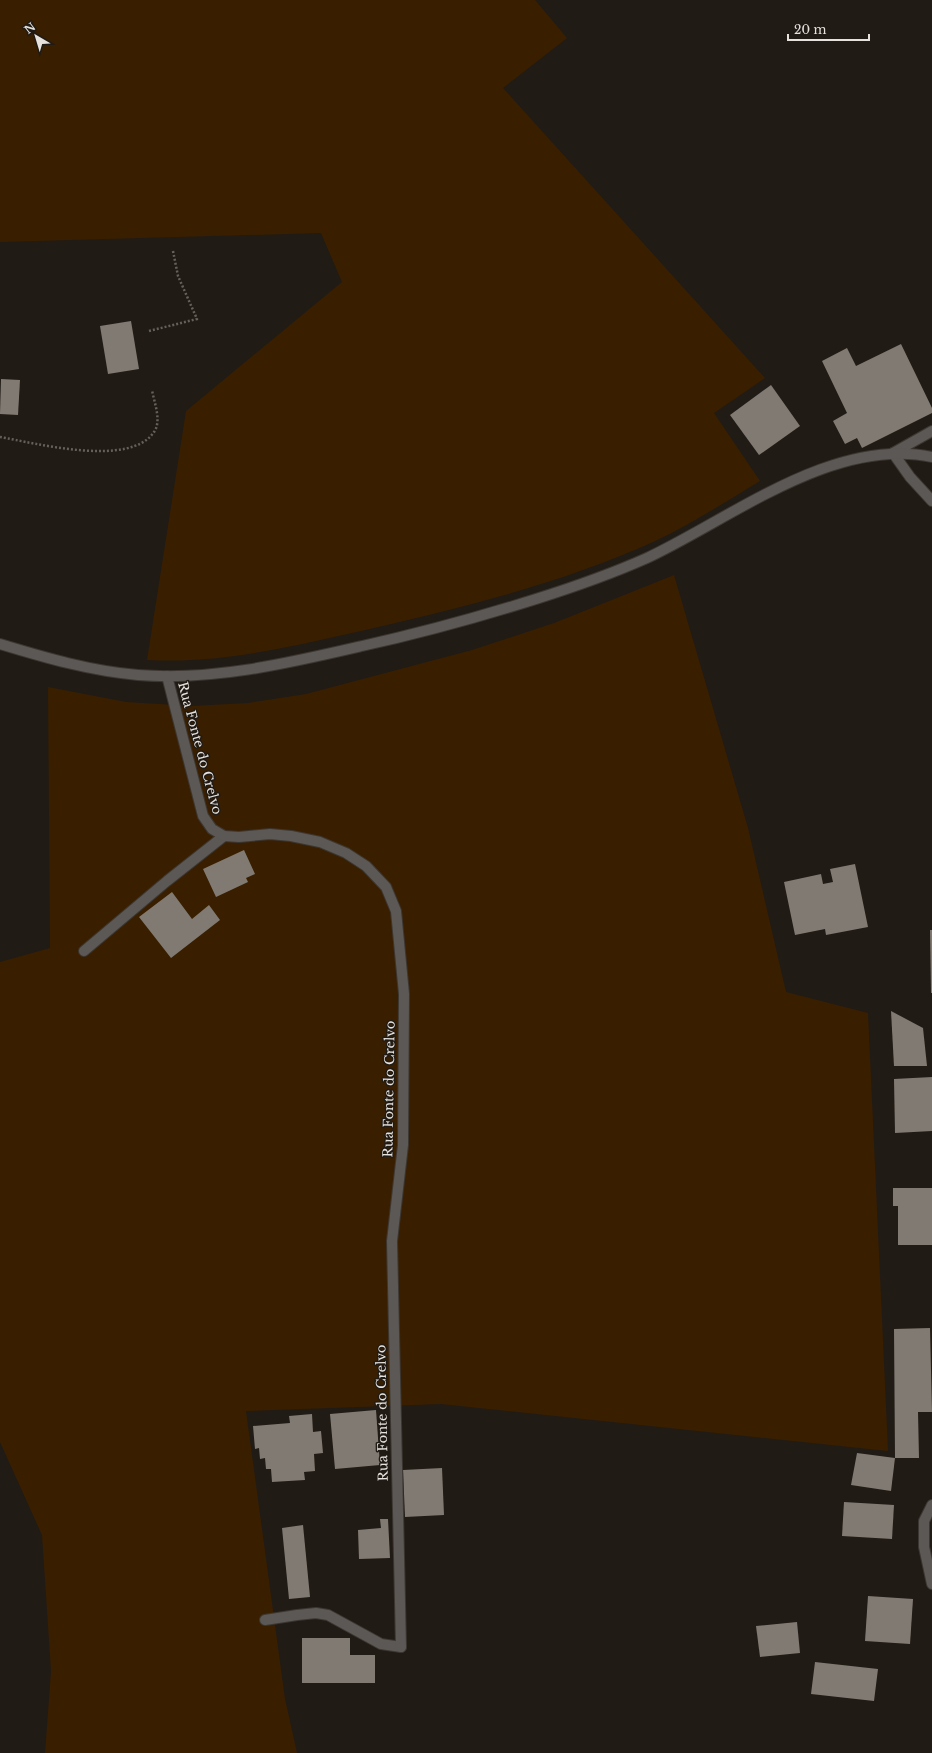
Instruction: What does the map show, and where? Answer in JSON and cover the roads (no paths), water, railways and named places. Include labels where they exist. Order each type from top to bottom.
[{"type":"street","points":[[893,453],[932,431]]},
{"type":"street","points":[[893,453],[910,477],[932,501]]},
{"type":"street","points":[[0,644],[93,670],[140,675],[167,676],[222,672],[295,662],[475,618],[593,580],[646,558],[800,477],[844,462],[893,453],[911,453],[932,457]]},
{"type":"street","name":"Rua Fonte do Crelvo","points":[[167,676],[203,816],[212,829],[224,836],[286,835],[320,842],[346,853],[366,866],[386,887],[396,912],[404,994],[403,1144],[392,1241],[401,1647],[381,1644],[328,1615],[310,1614],[265,1620]]},
{"type":"street","points":[[84,951],[167,881],[224,836]]},
{"type":"street","points":[[932,1505],[924,1521],[924,1548],[932,1584]]}]
